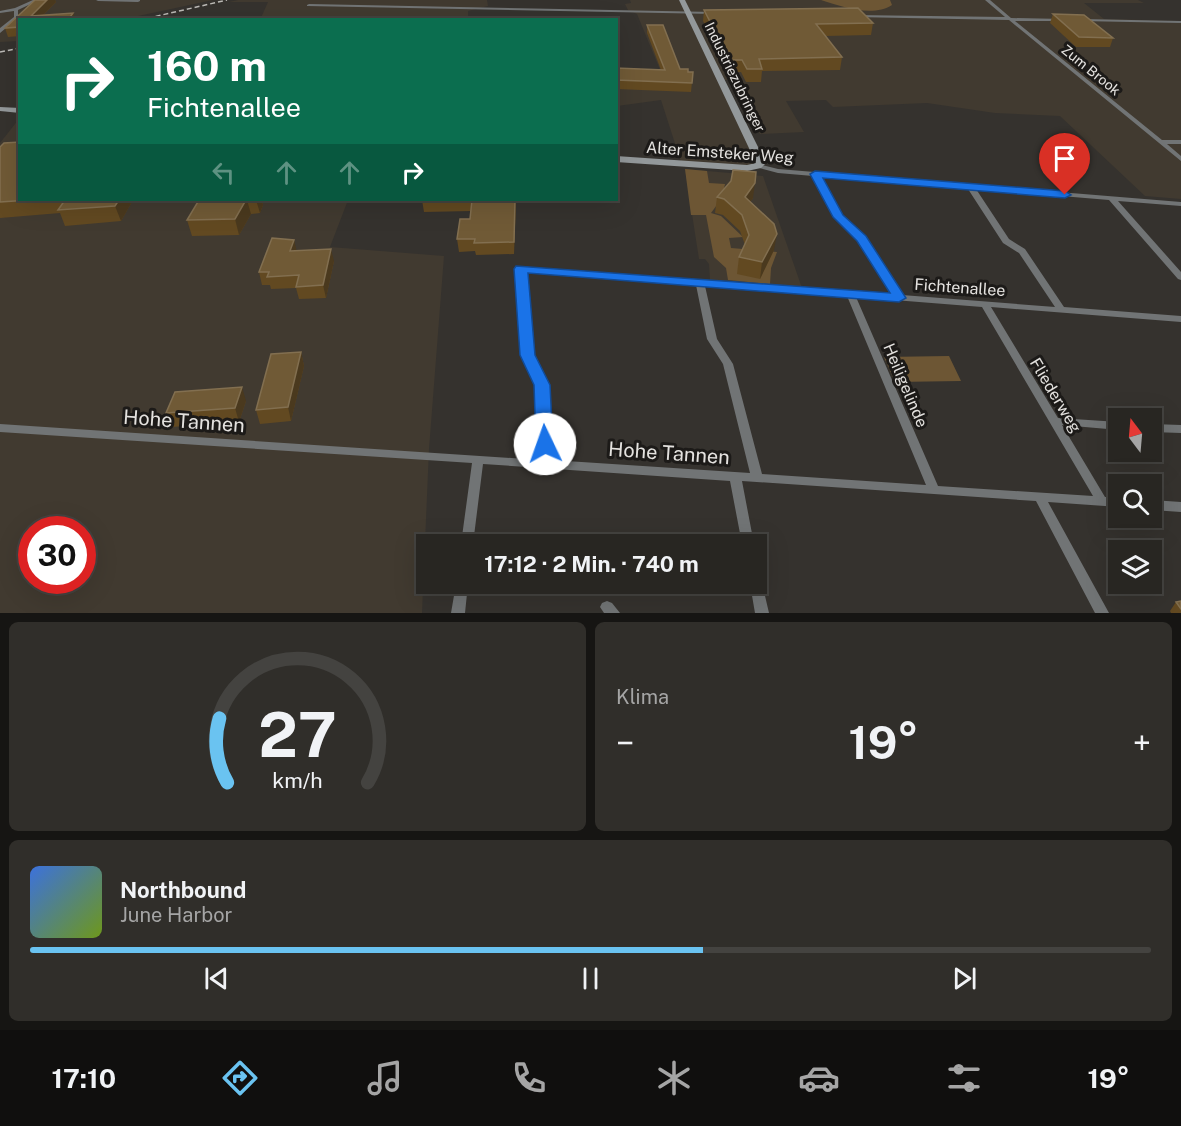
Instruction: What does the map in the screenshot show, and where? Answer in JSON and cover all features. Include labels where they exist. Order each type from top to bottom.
[{"type":"street","points":[[0,12],[16,9],[37,0]]},
{"type":"street","points":[[98,0],[138,1]]},
{"type":"street","name":"Industriezubringer","points":[[682,0],[760,159],[758,166]]},
{"type":"street","name":"Zum Brook","points":[[987,0],[1181,159]]},
{"type":"street","points":[[309,5],[717,13]]},
{"type":"street","points":[[0,31],[16,17],[16,9]]},
{"type":"street","points":[[842,15],[1181,22]]},
{"type":"street","points":[[0,109],[18,111]]},
{"type":"street","points":[[1160,142],[1181,142]]},
{"type":"street","name":"Alter Emsteker Weg","points":[[618,159],[733,167],[758,166],[778,171],[1181,204]]},
{"type":"street","points":[[815,174],[839,217],[861,239],[899,298]]},
{"type":"street","points":[[971,187],[1006,241],[1022,251],[1062,310]]},
{"type":"street","points":[[1112,199],[1181,277]]},
{"type":"street","name":"Fichtenallee","points":[[546,464],[542,385],[527,355],[521,269],[1181,319]]},
{"type":"street","points":[[700,282],[712,339],[728,364],[757,478]]},
{"type":"street","name":"Heiligelinde","points":[[850,294],[934,489]]},
{"type":"street","name":"Fliederweg","points":[[985,304],[1102,501]]},
{"type":"street","points":[[1055,421],[1108,425]]},
{"type":"street","name":"Hohe Tannen","points":[[0,428],[1108,501]]},
{"type":"street","points":[[1162,428],[1181,429]]},
{"type":"street","points":[[468,534],[478,460]]},
{"type":"street","points":[[735,477],[746,534]]},
{"type":"street","points":[[1039,496],[1102,613]]},
{"type":"street","points":[[1162,506],[1181,507]]},
{"type":"street","points":[[458,613],[461,594]]},
{"type":"street","points":[[758,594],[762,613]]},
{"type":"shaded area","points":[[0,0],[213,0],[129,18],[18,18],[18,41],[0,42]]},
{"type":"shaded area","points":[[238,0],[487,0],[488,6],[468,11],[468,18],[261,18],[268,2],[229,2]]},
{"type":"shaded area","points":[[630,0],[1138,0],[1144,3],[1084,3],[1104,19],[1181,21],[1181,199],[1145,196],[1060,116],[995,113],[927,103],[833,107],[826,100],[786,101],[804,132],[760,134],[730,80],[717,80],[756,159],[752,164],[743,166],[681,162],[661,100],[618,106],[618,71],[661,72],[637,14],[628,10],[625,4],[631,3]]},
{"type":"shaded area","points":[[821,0],[890,0],[892,5],[884,9],[866,11]]},
{"type":"shaded area","points":[[18,120],[18,201],[348,201],[330,247],[444,256],[429,449],[425,534],[416,534],[416,594],[423,594],[422,613],[0,613],[0,143]]},
{"type":"shaded area","points":[[685,169],[763,176],[802,288],[710,280],[709,264],[705,259],[699,259]]},
{"type":"shaded area","points":[[685,169],[707,171],[709,183],[725,184],[723,193],[725,194],[711,213],[721,216],[743,237],[729,238],[731,248],[777,252],[771,268],[770,284],[728,280],[726,268],[714,257],[706,215],[691,215]]},
{"type":"shaded area","points":[[949,356],[961,381],[895,382],[884,357]]},
{"type":"building","points":[[35,0],[47,0],[31,16],[73,13],[69,18],[18,18],[18,27],[5,28]]},
{"type":"building","points":[[858,8],[873,23],[816,24],[842,57],[759,59],[762,69],[747,69],[742,60],[730,60],[704,10]]},
{"type":"building","points":[[1053,14],[1084,15],[1113,38],[1079,37]]},
{"type":"building","points":[[647,25],[663,25],[680,69],[693,72],[692,83],[618,80],[618,68],[665,70]]},
{"type":"building","points":[[18,142],[18,201],[0,202],[0,147],[4,143]]},
{"type":"building","points":[[733,170],[756,172],[755,183],[745,197],[774,224],[777,234],[762,262],[739,257],[749,235],[742,215],[724,199],[717,197],[731,181]]},
{"type":"building","points":[[64,201],[118,201],[115,206],[58,210]]},
{"type":"building","points":[[198,201],[245,201],[235,219],[187,220]]},
{"type":"building","points":[[472,201],[515,201],[514,242],[474,243],[475,239],[457,239],[460,219],[470,219]]},
{"type":"building","points":[[272,238],[294,240],[290,251],[331,249],[323,285],[296,287],[299,275],[267,277],[269,272],[259,272]]},
{"type":"building","points":[[301,352],[288,407],[256,410],[271,354]]},
{"type":"building","points":[[242,387],[235,408],[166,413],[175,392]]},
{"type":"railway","points":[[149,18],[227,0]]},
{"type":"railway","points":[[0,52],[18,48]]},
{"type":"route","points":[[545,444],[542,385],[527,355],[521,269],[899,298],[861,239],[839,217],[815,174],[1065,195]]}]
